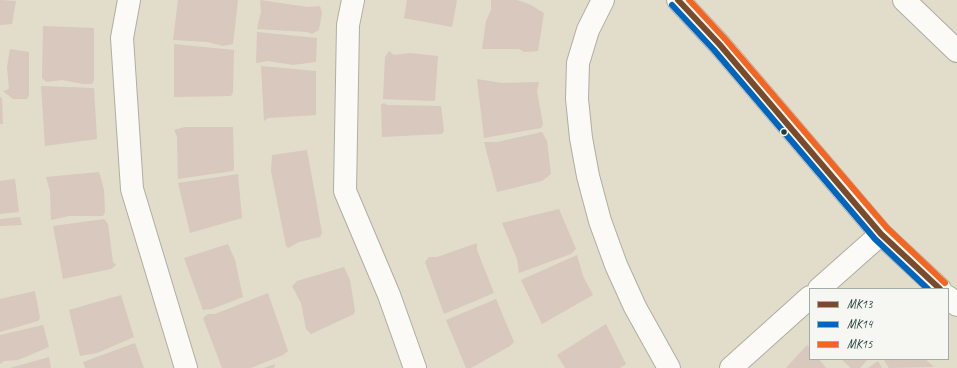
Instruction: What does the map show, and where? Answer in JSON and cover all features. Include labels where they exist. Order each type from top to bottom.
[{"type":"street","points":[[129,0],[122,38],[132,189],[186,368]]},
{"type":"street","points":[[353,0],[348,25],[345,191],[389,295],[415,368]]},
{"type":"street","points":[[603,0],[588,30],[578,63],[577,99],[581,138],[588,176],[600,221],[616,265],[635,307],[669,368]]},
{"type":"street","points":[[678,0],[720,45],[881,234],[939,288]]},
{"type":"street","points":[[904,0],[957,51]]},
{"type":"street","points":[[820,288],[881,234]]},
{"type":"street","points":[[949,297],[957,305]]},
{"type":"street","points":[[731,368],[809,298]]},
{"type":"building","points":[[0,0],[16,1],[12,24],[0,25]]},
{"type":"building","points":[[178,0],[238,0],[233,44],[223,46],[208,42],[173,40]]},
{"type":"building","points":[[260,0],[308,7],[320,6],[322,13],[319,30],[312,34],[307,32],[257,29],[261,12]]},
{"type":"building","points":[[407,0],[457,0],[452,27],[404,18]]},
{"type":"building","points":[[491,0],[517,0],[531,5],[544,13],[538,51],[524,52],[519,49],[482,49],[486,21],[491,10]]},
{"type":"building","points":[[43,26],[94,28],[94,80],[92,84],[62,80],[46,82],[42,78]]},
{"type":"building","points":[[257,32],[317,38],[316,62],[293,65],[268,61],[256,63]]},
{"type":"building","points":[[174,44],[234,50],[233,92],[231,96],[174,97]]},
{"type":"building","points":[[10,49],[29,52],[29,95],[27,99],[13,99],[3,91],[9,89],[7,67]]},
{"type":"building","points":[[389,51],[394,55],[410,53],[438,56],[435,101],[383,99],[385,57]]},
{"type":"building","points":[[261,66],[316,71],[316,115],[268,118],[264,121]]},
{"type":"building","points":[[477,79],[502,83],[539,82],[537,91],[543,124],[541,128],[484,138]]},
{"type":"building","points":[[41,86],[94,88],[97,139],[45,146]]},
{"type":"building","points":[[0,97],[2,98],[3,124],[0,124]]},
{"type":"building","points":[[384,103],[388,105],[441,106],[444,130],[442,134],[382,137],[381,105]]},
{"type":"building","points":[[185,127],[233,127],[233,171],[178,179],[177,136],[174,130]]},
{"type":"building","points":[[542,132],[547,141],[551,174],[542,181],[497,192],[484,142],[497,142]]},
{"type":"building","points":[[307,150],[322,233],[320,237],[299,242],[288,248],[286,246],[271,171],[272,155]]},
{"type":"building","points":[[99,172],[104,190],[105,212],[103,216],[69,216],[51,220],[50,191],[46,177]]},
{"type":"building","points":[[238,174],[242,218],[190,233],[178,183]]},
{"type":"building","points":[[15,179],[19,212],[0,214],[0,181]]},
{"type":"building","points":[[559,209],[576,249],[571,254],[519,273],[517,259],[502,223]]},
{"type":"building","points":[[20,217],[22,225],[0,226],[0,219]]},
{"type":"building","points":[[104,219],[108,224],[113,262],[116,265],[111,269],[63,279],[53,226]]},
{"type":"building","points":[[477,243],[477,250],[494,293],[444,314],[425,262],[429,257],[437,257]]},
{"type":"building","points":[[228,244],[235,260],[243,297],[212,309],[203,310],[184,258]]},
{"type":"building","points":[[577,255],[583,276],[593,295],[542,324],[521,280]]},
{"type":"building","points":[[344,267],[350,280],[355,311],[354,314],[311,334],[306,329],[301,303],[292,286],[297,281]]},
{"type":"building","points":[[35,291],[40,318],[38,321],[0,332],[0,299]]},
{"type":"building","points":[[268,293],[288,351],[283,355],[251,368],[222,368],[203,318],[208,314],[215,314]]},
{"type":"building","points":[[121,295],[134,337],[97,353],[80,356],[69,310]]},
{"type":"building","points":[[496,299],[514,342],[510,346],[471,368],[466,368],[446,320]]},
{"type":"building","points":[[606,324],[626,364],[620,368],[565,368],[557,355]]},
{"type":"building","points":[[43,325],[49,347],[18,360],[4,361],[0,364],[0,335]]},
{"type":"building","points":[[135,343],[144,368],[85,368],[83,362]]},
{"type":"building","points":[[807,345],[809,347],[809,360],[820,360],[826,368],[786,368]]},
{"type":"building","points":[[49,357],[51,368],[10,368]]},
{"type":"building","points":[[842,360],[867,360],[860,368],[851,368]]},
{"type":"building","points":[[884,360],[926,360],[934,367],[889,368]]},
{"type":"building","points":[[878,361],[882,368],[868,368]]},
{"type":"building","points":[[275,364],[274,368],[264,368]]},
{"type":"transit line","name":"MK13","points":[[678,0],[720,45],[881,234],[939,288]]},
{"type":"transit line","name":"MK15","points":[[689,0],[726,40],[887,228],[945,283]]},
{"type":"transit line","name":"MK14","points":[[672,5],[714,50],[875,239],[927,288]]}]
